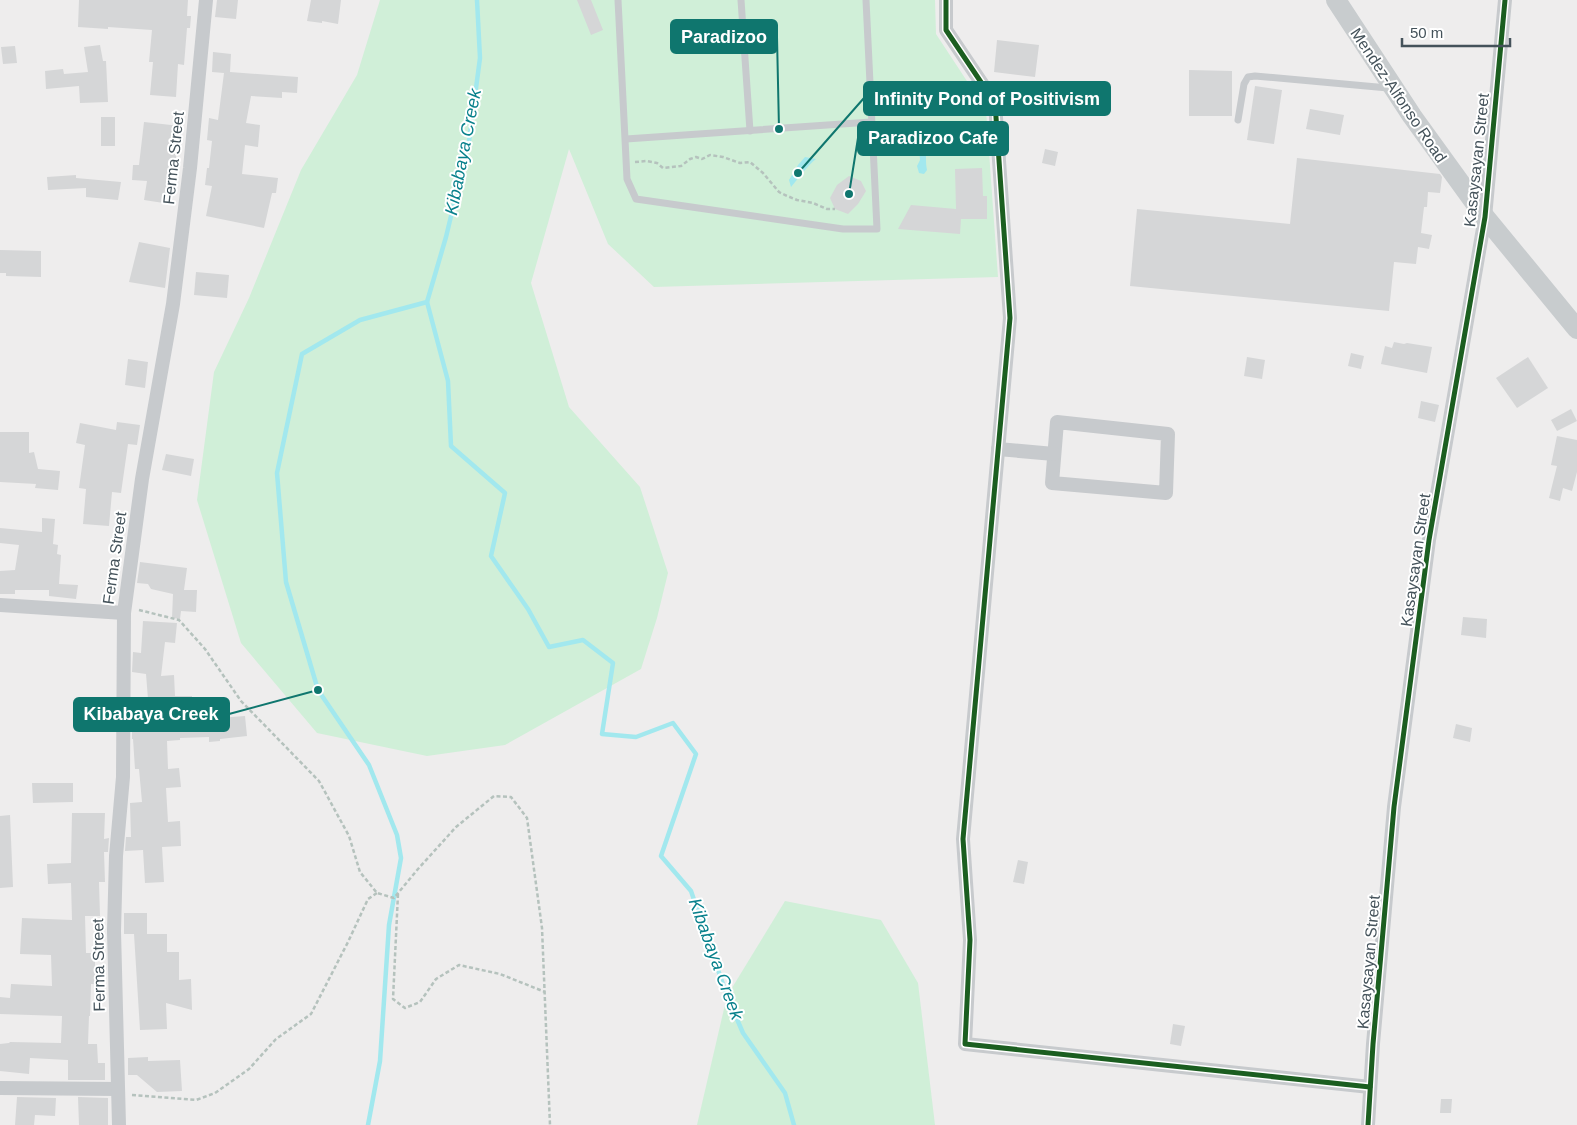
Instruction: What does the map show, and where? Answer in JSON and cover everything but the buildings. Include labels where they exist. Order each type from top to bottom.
[{"type":"main road","name":"Mendez-Alfonso Road","points":[[1336,0],[1412,116],[1484,217],[1577,329]]},
{"type":"street","name":"Ferma Street","points":[[119,1125],[114,931],[116,856],[123,777],[124,610],[142,479],[173,304],[190,168],[206,0]]},
{"type":"street","points":[[946,0],[946,30],[996,103],[1010,318],[963,839],[970,940],[965,1044],[1370,1087]]},
{"type":"street","name":"Kasaysayan Street","points":[[1368,1125],[1394,808],[1425,570],[1484,217],[1505,0]]},
{"type":"street","points":[[1057,422],[1168,434],[1166,493],[1052,484],[1054,454],[1057,422]]},
{"type":"street","points":[[998,449],[1054,454]]},
{"type":"street","points":[[0,605],[124,610]]},
{"type":"street","points":[[0,1088],[118,1092]]},
{"type":"lane","points":[[618,0],[627,179],[636,199],[843,229],[877,229],[866,0]]},
{"type":"lane","points":[[741,0],[750,131]]},
{"type":"lane","points":[[1238,120],[1244,84],[1248,77],[1255,76],[1394,88]]},
{"type":"lane","points":[[626,139],[871,122]]},
{"type":"path","points":[[626,163],[646,161],[657,163],[663,168],[681,166],[690,159],[696,157],[702,159],[710,155],[740,163],[750,162],[763,173],[779,192],[797,200],[814,203],[827,209],[835,209]]},
{"type":"path","points":[[124,610],[179,620],[186,627],[205,649],[240,701],[319,781],[349,836],[360,872],[377,893],[394,898],[456,827],[494,796],[511,797],[527,818],[542,928],[550,1125]]},
{"type":"path","points":[[118,1092],[196,1100],[215,1093],[249,1069],[276,1039],[311,1014],[368,899],[377,893]]},
{"type":"path","points":[[398,894],[393,999],[405,1008],[420,1002],[436,980],[459,966],[500,974],[545,992]]},
{"type":"green space","points":[[380,0],[935,0],[936,34],[986,110],[998,277],[654,287],[608,244],[569,149],[531,283],[569,407],[640,487],[668,573],[657,618],[641,669],[505,745],[427,756],[317,733],[241,643],[197,500],[214,372],[249,298],[301,170],[357,75]]},
{"type":"green space","points":[[785,901],[881,920],[918,983],[935,1125],[697,1125],[727,996]]},
{"type":"water","points":[[925,147],[927,170],[924,174],[919,173],[917,166],[920,160],[919,148]]},
{"type":"water","points":[[805,157],[816,159],[791,187],[789,180]]},
{"type":"waterway","name":"Kibabaya Creek","points":[[477,0],[480,58],[469,141],[446,237],[427,302],[448,381],[451,446],[505,493],[491,556],[528,609],[549,647],[583,640],[613,663],[602,734],[636,737],[673,723],[696,754],[661,856],[691,891],[727,996],[743,1033],[785,1093],[794,1125]]},
{"type":"waterway","name":"Kibabaya Creek","points":[[368,1125],[380,1061],[389,925],[401,858],[397,835],[369,765],[318,690],[286,582],[277,473],[302,354],[360,320],[427,302]]},
{"type":"cycle path","points":[[946,0],[946,30],[995,103],[1010,318],[963,839],[970,940],[965,1044],[1370,1087]]},
{"type":"cycle path","points":[[1368,1125],[1373,1044],[1394,807],[1429,540],[1485,217],[1505,0]]},
{"type":"place","name":"Paradizoo","points":[[779,129]]},
{"type":"place","name":"Infinity Pond of Positivism","points":[[798,173]]},
{"type":"place","name":"Paradizoo Cafe","points":[[849,194]]},
{"type":"place","name":"Kibabaya Creek","points":[[318,690]]}]
